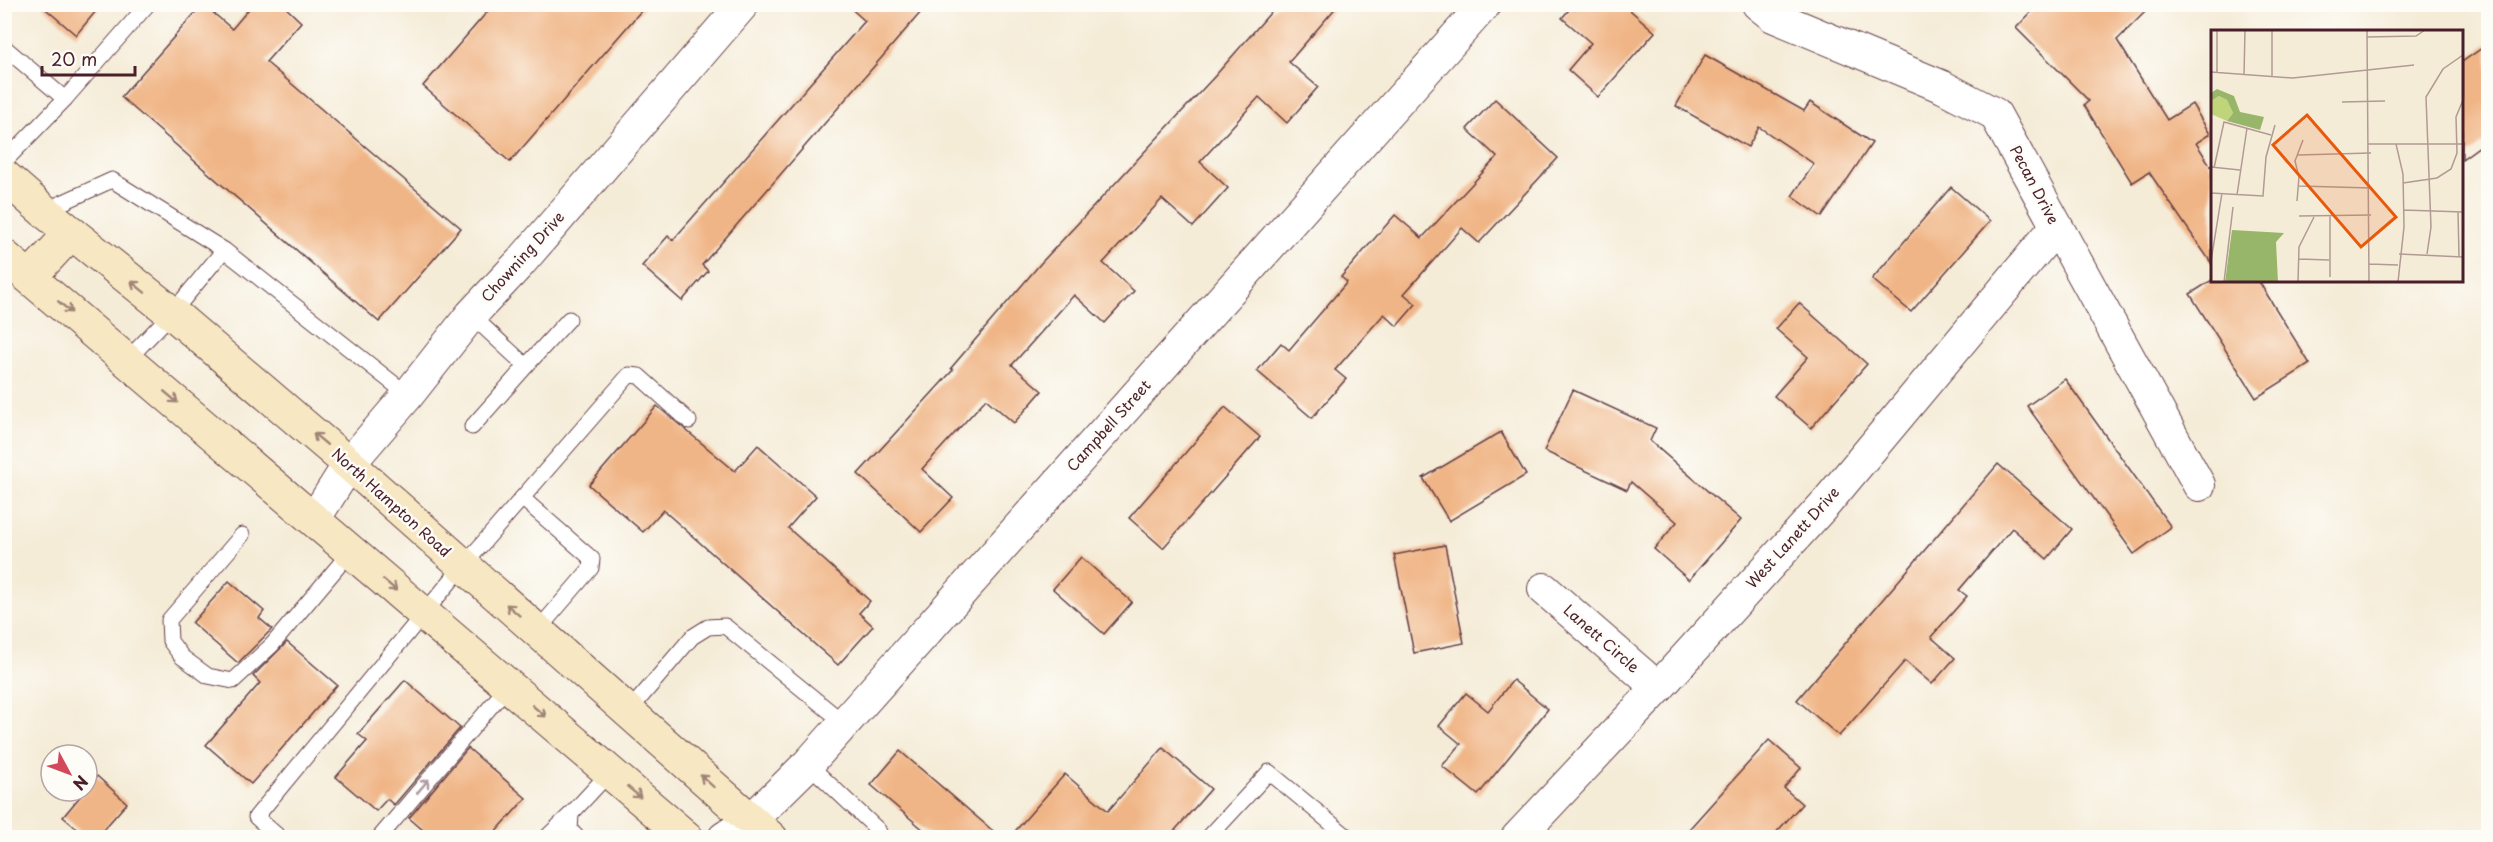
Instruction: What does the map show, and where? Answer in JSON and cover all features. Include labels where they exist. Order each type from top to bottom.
[{"type":"main road","name":"North Hampton Road","points":[[4,176],[349,464],[628,711],[749,832]]},
{"type":"main road","points":[[30,278],[71,233]]},
{"type":"main road","points":[[4,256],[315,518],[351,552],[687,837]]},
{"type":"street","name":"Chowning Drive","points":[[315,518],[349,464],[408,395],[471,315],[520,263],[743,4]]},
{"type":"street","name":"Campbell Street","points":[[749,832],[1485,4]]},
{"type":"street","name":"Pecan Drive","points":[[1758,4],[1773,16],[1943,87],[1995,114],[2199,485]]},
{"type":"street","name":"West Lanett Drive","points":[[1517,837],[1658,688],[1826,502],[2056,227]]},
{"type":"street","name":"Lanett Circle","points":[[1544,589],[1658,688]]},
{"type":"lane","points":[[4,162],[65,99],[148,4]]},
{"type":"lane","points":[[4,47],[65,99]]},
{"type":"lane","points":[[44,211],[112,180],[224,250],[408,395]]},
{"type":"lane","points":[[127,360],[172,314],[224,250]]},
{"type":"lane","points":[[471,315],[526,366]]},
{"type":"lane","points":[[472,427],[569,319]]},
{"type":"lane","points":[[280,837],[256,817],[423,612],[629,375],[639,376],[689,421]]},
{"type":"lane","points":[[522,498],[592,559],[591,568],[537,631]]},
{"type":"lane","points":[[242,535],[170,620],[170,640],[182,657],[208,676],[233,681],[272,645],[351,552]]},
{"type":"lane","points":[[628,711],[692,637],[708,627],[725,626],[844,723]]},
{"type":"lane","points":[[386,835],[509,686]]},
{"type":"lane","points":[[808,764],[878,830],[881,837]]},
{"type":"lane","points":[[546,837],[610,772]]},
{"type":"lane","points":[[1208,837],[1269,772],[1348,837]]},
{"type":"lane","points":[[570,814],[570,830],[578,837]]},
{"type":"building","points":[[40,4],[102,4],[76,35]]},
{"type":"building","points":[[203,4],[232,29],[253,4],[282,4],[301,22],[266,62],[461,228],[379,322],[121,97]]},
{"type":"building","points":[[494,4],[647,4],[510,162],[423,86]]},
{"type":"building","points":[[846,4],[928,4],[702,265],[708,271],[682,301],[642,266],[668,236],[673,240],[865,21]]},
{"type":"building","points":[[1278,4],[1339,4],[1289,62],[1318,87],[1287,123],[1259,97],[1200,162],[1228,188],[1193,227],[1162,199],[1103,263],[1134,291],[1105,323],[1074,295],[1012,365],[1042,391],[1014,423],[986,399],[922,469],[953,498],[921,532],[858,474],[953,370],[951,368],[1041,263],[1215,76]]},
{"type":"building","points":[[1574,4],[1623,4],[1655,32],[1598,97],[1568,70],[1591,43],[1562,18]]},
{"type":"building","points":[[2039,4],[2153,4],[2117,40],[2167,120],[2192,104],[2210,134],[2196,143],[2211,166],[2211,263],[2149,172],[2132,183],[2084,105],[2089,101],[2016,28]]},
{"type":"building","points":[[2488,44],[2488,140],[2463,158],[2463,61]]},
{"type":"building","points":[[1705,55],[1804,111],[1810,102],[1872,143],[1822,217],[1792,196],[1814,164],[1759,127],[1748,147],[1676,106]]},
{"type":"building","points":[[1495,99],[1558,158],[1479,243],[1462,228],[1404,294],[1416,304],[1397,326],[1384,314],[1335,370],[1346,379],[1312,418],[1257,371],[1281,343],[1289,350],[1347,282],[1341,277],[1395,215],[1422,238],[1497,157],[1467,129]]},
{"type":"building","points":[[1951,187],[1990,221],[1911,312],[1872,279]]},
{"type":"building","points":[[2211,281],[2259,282],[2310,364],[2256,398],[2190,294]]},
{"type":"building","points":[[1799,303],[1867,364],[1811,428],[1774,396],[1808,357],[1776,329]]},
{"type":"building","points":[[2065,379],[2171,527],[2134,554],[2027,406]]},
{"type":"building","points":[[1573,390],[1656,428],[1650,441],[1741,520],[1689,580],[1654,549],[1677,522],[1631,482],[1627,490],[1544,451]]},
{"type":"building","points":[[657,406],[735,471],[758,445],[816,496],[788,528],[870,601],[859,613],[873,626],[838,665],[663,510],[643,532],[589,485]]},
{"type":"building","points":[[1225,407],[1260,437],[1163,548],[1129,518]]},
{"type":"building","points":[[1501,432],[1526,475],[1449,521],[1423,478]]},
{"type":"building","points":[[1998,464],[2072,529],[2047,559],[2012,528],[1959,590],[1967,596],[1931,637],[1955,658],[1932,684],[1905,661],[1839,736],[1797,700]]},
{"type":"building","points":[[1445,545],[1464,643],[1414,653],[1394,555]]},
{"type":"building","points":[[1081,557],[1132,602],[1104,634],[1053,589]]},
{"type":"building","points":[[229,581],[264,611],[259,618],[272,629],[238,663],[192,623]]},
{"type":"building","points":[[287,642],[337,685],[251,784],[206,745],[260,683],[253,676]]},
{"type":"building","points":[[405,680],[460,728],[394,805],[387,799],[376,811],[336,777],[367,741],[358,734]]},
{"type":"building","points":[[1513,680],[1548,709],[1478,795],[1442,766],[1461,744],[1439,726],[1466,693],[1488,711]]},
{"type":"building","points":[[1769,740],[1801,768],[1784,788],[1802,804],[1772,837],[1682,837]]},
{"type":"building","points":[[468,748],[526,798],[491,837],[431,837],[409,818]]},
{"type":"building","points":[[1163,748],[1211,789],[1169,837],[1010,837],[1065,774],[1108,811]]},
{"type":"building","points":[[900,751],[1000,837],[932,837],[871,785]]},
{"type":"building","points":[[99,778],[127,803],[97,837],[87,837],[63,817],[75,803],[99,803]]}]
